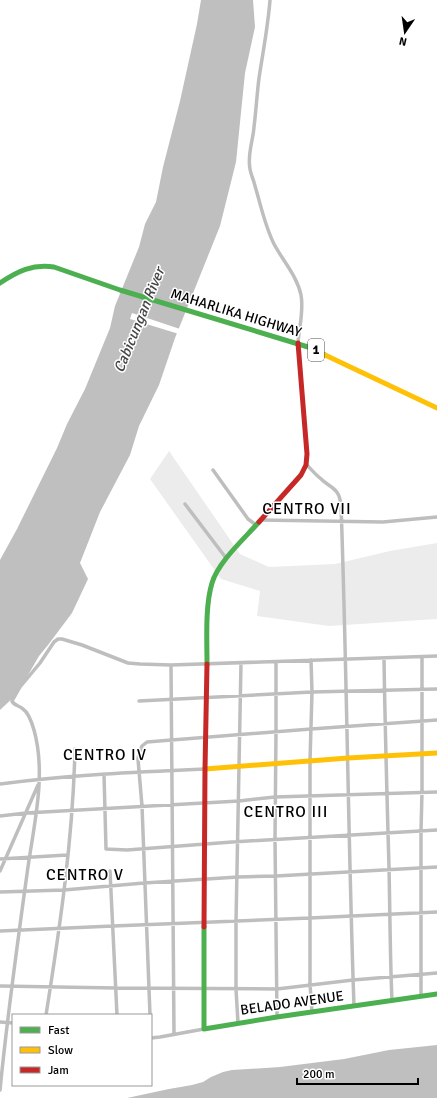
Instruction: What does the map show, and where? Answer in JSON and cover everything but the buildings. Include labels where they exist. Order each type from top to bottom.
[{"type":"main road","name":"MAHARLIKA HIGHWAY","points":[[0,282],[30,267],[44,265],[54,267],[120,290],[316,350],[437,408]]},
{"type":"main road","points":[[204,1029],[205,769],[208,601],[216,572],[226,558],[296,481],[305,469],[307,454],[298,344]]},
{"type":"main road","points":[[205,769],[437,753]]},
{"type":"main road","name":"BELADO AVENUE","points":[[204,1029],[437,994]]},
{"type":"street","points":[[270,0],[268,24],[258,84],[254,129],[250,152],[250,169],[269,233],[279,252],[293,273],[298,285],[302,307],[298,344]]},
{"type":"street","points":[[306,464],[320,479],[338,493],[340,501],[354,1006]]},
{"type":"street","points":[[213,470],[248,519],[256,525]]},
{"type":"street","points":[[185,504],[226,558]]},
{"type":"street","points":[[260,520],[392,522],[437,518]]},
{"type":"street","points":[[0,1090],[7,1023],[36,813],[39,781],[39,758],[34,729],[25,710],[20,706],[13,704],[12,701],[20,687],[37,667],[56,640],[62,639],[82,645],[134,664],[207,665],[437,656]]},
{"type":"street","points":[[421,996],[422,657]]},
{"type":"street","points":[[384,658],[384,723],[392,1001]]},
{"type":"street","points":[[311,660],[310,984],[312,1012]]},
{"type":"street","points":[[276,662],[275,840],[277,1017]]},
{"type":"street","points":[[238,1023],[236,988],[236,921],[238,877],[240,696],[242,663]]},
{"type":"street","points":[[171,665],[174,1034]]},
{"type":"street","points":[[139,701],[312,692],[437,689]]},
{"type":"street","points":[[150,1014],[142,806],[138,756],[143,745],[147,742],[437,720]]},
{"type":"street","points":[[46,1014],[64,890],[75,777],[75,749]]},
{"type":"street","points":[[0,784],[104,774],[205,769]]},
{"type":"street","points":[[104,774],[106,849],[126,850],[437,830]]},
{"type":"street","points":[[0,871],[39,781]]},
{"type":"street","points":[[0,816],[26,813],[239,801],[276,797],[437,792]]},
{"type":"street","points":[[0,859],[67,854]]},
{"type":"street","points":[[0,892],[64,890],[238,877],[437,868]]},
{"type":"street","points":[[110,871],[117,1014]]},
{"type":"street","points":[[0,931],[437,912]]},
{"type":"street","points":[[0,986],[277,989],[310,984],[437,973]]},
{"type":"street","points":[[0,1022],[12,1023]]},
{"type":"street","name":"BELADO AVENUE","points":[[152,1038],[204,1029]]},
{"type":"shaded area","points":[[169,451],[240,554],[269,567],[335,564],[390,551],[437,543],[437,619],[329,626],[257,616],[260,591],[221,579],[150,479]]},
{"type":"water","name":"Cabicungan River","points":[[201,0],[253,0],[255,27],[245,73],[236,162],[220,226],[175,338],[159,385],[139,426],[130,455],[100,512],[80,563],[88,579],[72,613],[39,656],[17,694],[0,710],[0,560],[17,529],[85,389],[110,328],[115,306],[139,247],[145,224],[156,202],[163,167],[180,101]]},
{"type":"water","points":[[437,1045],[437,1098],[127,1098],[192,1085],[203,1082],[223,1072],[232,1070],[280,1067],[344,1059],[389,1050]]},
{"type":"pier","points":[[132,313],[180,329],[179,334],[130,319]]},
{"type":"traffic: fast","points":[[0,283],[26,269],[46,266],[54,267],[120,290],[308,347],[325,355]]},
{"type":"traffic: fast","points":[[207,664],[207,612],[212,583],[215,575],[226,559],[259,522]]},
{"type":"traffic: fast","points":[[204,927],[204,1029],[437,994]]},
{"type":"traffic: slow","points":[[325,355],[437,408]]},
{"type":"traffic: slow","points":[[205,769],[437,753]]},
{"type":"traffic: jam","points":[[259,522],[301,475],[306,465],[307,454],[298,343]]},
{"type":"traffic: jam","points":[[204,927],[207,664]]},
{"type":"district","name":"CENTRO VII","points":[[307,509]]},
{"type":"district","name":"CENTRO IV","points":[[105,755]]},
{"type":"district","name":"CENTRO III","points":[[286,812]]},
{"type":"district","name":"CENTRO V","points":[[85,875]]}]
